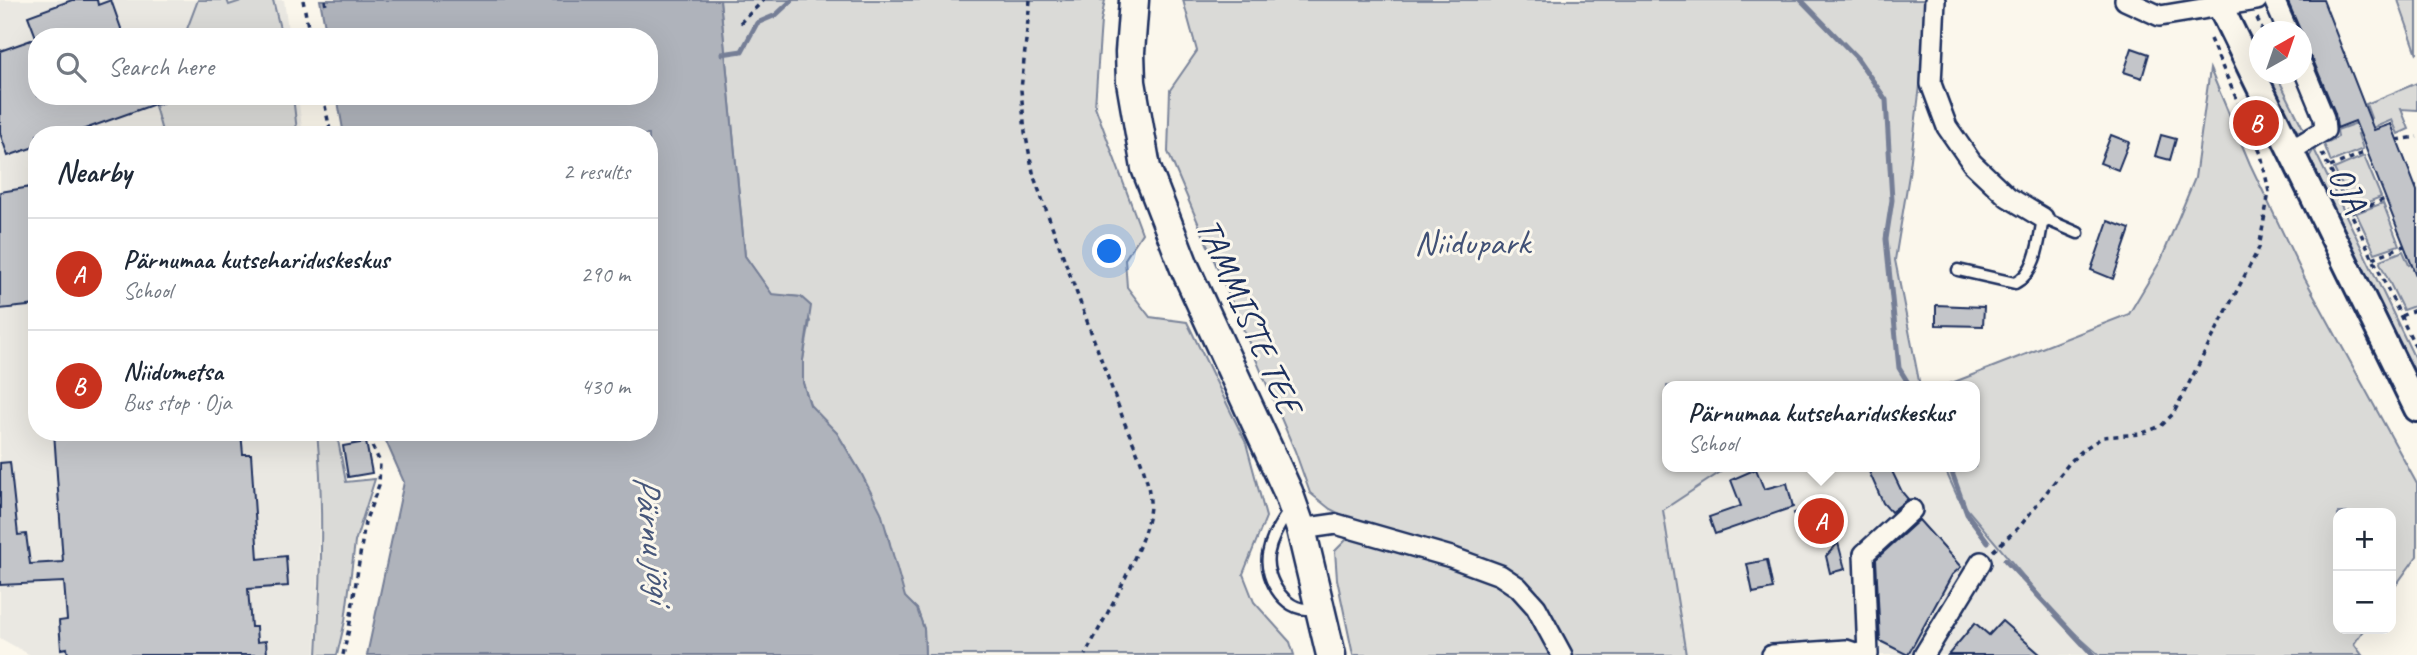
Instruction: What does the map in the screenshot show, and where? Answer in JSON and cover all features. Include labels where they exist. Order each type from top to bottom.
[{"type":"main road","name":"TAMMISTE TEE","points":[[1134,0],[1131,82],[1146,168],[1184,266],[1297,518],[1332,655]]},
{"type":"street","points":[[1935,0],[1931,84],[1947,127],[1972,163],[2007,197],[2043,218]]},
{"type":"street","points":[[2125,0],[2160,16],[2218,2],[2250,3],[2257,0]]},
{"type":"street","points":[[2274,0],[2283,21]]},
{"type":"street","name":"OJA","points":[[2218,2],[2416,405]]},
{"type":"street","points":[[2290,151],[2325,130],[2324,118],[2309,84]]},
{"type":"street","points":[[1868,655],[1864,555],[1912,510]]},
{"type":"street","points":[[1297,518],[1336,524],[1451,557],[1500,575],[1518,587],[1536,607],[1562,655]]},
{"type":"street","points":[[1924,655],[1981,562]]},
{"type":"street","points":[[1772,655],[1846,650],[1861,655]]},
{"type":"lane","points":[[1958,270],[2011,283],[2021,280],[2033,264],[2043,218],[2078,233]]},
{"type":"lane","points":[[1297,518],[1278,526],[1267,557],[1273,586],[1291,606],[1308,610],[1320,605]]},
{"type":"path","points":[[303,0],[308,28]]},
{"type":"path","points":[[325,0],[326,7]]},
{"type":"path","points":[[740,23],[764,0]]},
{"type":"path","points":[[1030,0],[1021,90],[1024,132],[1034,177],[1115,399],[1142,460],[1150,503],[1142,539],[1085,655]]},
{"type":"path","points":[[1981,562],[2021,525],[2070,462],[2084,449],[2103,437],[2140,434],[2161,426],[2173,414],[2259,248],[2269,191],[2261,154],[2210,39]]},
{"type":"path","points":[[325,105],[329,126]]},
{"type":"path","points":[[2397,140],[2417,137]]},
{"type":"path","points":[[2315,138],[2417,350]]},
{"type":"path","points":[[2329,167],[2367,152]]},
{"type":"path","points":[[2351,213],[2385,199]]},
{"type":"path","points":[[2373,258],[2403,246]]},
{"type":"path","points":[[2400,316],[2417,309]]},
{"type":"path","points":[[343,655],[365,522],[379,485],[380,463],[369,441]]},
{"type":"shaded area","points":[[0,0],[284,0],[288,28],[28,28],[28,105],[299,105],[302,126],[28,126],[28,441],[316,441],[320,476],[315,655],[30,655],[0,638]]},
{"type":"shaded area","points":[[1720,472],[1946,472],[1958,498],[2060,619],[2099,655],[1686,655],[1663,510]]},
{"type":"green space","points":[[198,0],[227,0],[229,5],[244,0],[273,0],[280,28],[187,28]]},
{"type":"green space","points":[[720,0],[1105,0],[1095,106],[1142,233],[1125,259],[1127,287],[1150,317],[1187,322],[1246,443],[1266,517],[1243,574],[1254,602],[1290,642],[1294,655],[925,655],[924,629],[917,609],[905,598],[893,562],[888,535],[861,473],[837,433],[810,406],[803,383],[803,360],[810,321],[800,297],[772,295],[745,256]]},
{"type":"green space","name":"Niidupark","points":[[1183,0],[1928,0],[1928,20],[1909,175],[1895,260],[1919,381],[1662,381],[1662,472],[1720,472],[1663,510],[1686,655],[1353,655],[1337,579],[1335,551],[1349,537],[1354,521],[1330,509],[1310,493],[1295,451],[1168,152],[1170,90],[1197,51]]},
{"type":"green space","points":[[2398,0],[2417,0],[2417,54]]},
{"type":"green space","points":[[2210,69],[2250,164],[2304,277],[2417,484],[2417,556],[2396,585],[2396,508],[2333,508],[2333,634],[2361,634],[2354,644],[2362,655],[2099,655],[2061,621],[1958,498],[1946,472],[1980,472],[1980,381],[1957,381],[2129,314],[2161,260],[2195,178]]},
{"type":"green space","points":[[2417,83],[2417,110],[2401,109],[2409,129],[2398,134],[2392,120],[2358,134],[2363,149],[2331,162],[2324,144],[2338,137],[2337,130],[2371,118],[2366,104]]},
{"type":"green space","points":[[2271,84],[2281,84],[2305,132],[2293,130]]},
{"type":"green space","points":[[294,105],[296,126],[161,126],[155,106]]},
{"type":"green space","points":[[2314,149],[2417,363],[2417,376],[2308,159]]},
{"type":"green space","points":[[2364,156],[2381,197],[2353,208],[2334,169]]},
{"type":"green space","points":[[2383,203],[2399,245],[2375,253],[2356,213]]},
{"type":"green space","points":[[2403,251],[2409,265],[2417,262],[2417,305],[2403,310],[2380,263],[2381,260]]},
{"type":"green space","points":[[318,441],[338,441],[346,482],[375,479],[355,542],[345,621],[337,655],[317,655],[321,571]]},
{"type":"water","name":"Pärnu jõgi","points":[[320,0],[720,0],[745,256],[772,294],[801,297],[811,306],[803,360],[803,383],[810,405],[837,433],[881,512],[905,597],[917,609],[924,629],[925,655],[367,655],[404,482],[386,441],[658,441],[658,126],[342,126],[339,105],[658,105],[658,28],[325,28]]},
{"type":"building","points":[[72,0],[97,0],[98,5],[111,0],[121,28],[33,28],[28,16]]},
{"type":"building","points":[[2287,0],[2323,0],[2374,130],[2391,124],[2417,191],[2417,278],[2355,121],[2337,128],[2335,113],[2312,59],[2312,21],[2296,21]]},
{"type":"building","points":[[28,41],[28,105],[152,105],[93,126],[28,126],[28,149],[8,156],[0,133],[0,51]]},
{"type":"building","points":[[2132,48],[2149,54],[2142,78],[2124,72]]},
{"type":"building","points":[[2111,135],[2129,142],[2118,170],[2100,163]]},
{"type":"building","points":[[2161,135],[2176,139],[2170,160],[2155,156]]},
{"type":"building","points":[[28,187],[28,306],[0,309],[0,192]]},
{"type":"building","points":[[2108,221],[2130,229],[2113,279],[2091,270]]},
{"type":"building","points":[[1936,305],[1984,307],[1983,326],[1936,325]]},
{"type":"building","points":[[55,441],[242,441],[243,454],[251,454],[258,559],[286,556],[288,586],[248,589],[251,627],[256,627],[257,642],[266,641],[267,655],[68,655],[67,648],[61,649],[59,621],[67,620],[64,582],[0,585],[0,463],[10,462],[18,535],[26,534],[30,564],[63,562]]},
{"type":"building","points":[[366,442],[372,473],[348,477],[343,446]]},
{"type":"building","points":[[1749,472],[1757,472],[1764,489],[1787,483],[1793,507],[1715,534],[1709,517],[1741,506],[1731,480]]},
{"type":"building","points":[[1869,472],[1892,472],[1908,499],[1891,512],[1883,503]]},
{"type":"building","points":[[1817,505],[1823,522],[1800,530],[1794,513]]},
{"type":"building","points":[[1919,520],[1961,567],[1952,575],[1908,655],[1880,641],[1876,559]]},
{"type":"building","points":[[1838,543],[1845,569],[1830,573],[1826,556]]},
{"type":"building","points":[[1767,560],[1773,589],[1753,593],[1747,564]]},
{"type":"building","points":[[2002,621],[2041,655],[1948,655],[1975,623],[1989,635]]},
{"type":"waterway","points":[[722,54],[742,51],[757,23],[776,15],[792,0]]},
{"type":"waterway","points":[[1801,0],[1857,58],[1886,100],[1892,200],[1886,239],[1899,368],[1907,381]]},
{"type":"waterway","points":[[1952,472],[1967,514],[1988,542]]},
{"type":"waterway","points":[[2005,560],[2093,655]]},
{"type":"place","name":"Niidumetsa","points":[[2256,123]]},
{"type":"place","name":"Pärnumaa kutsehariduskeskus","points":[[1821,521]]}]
